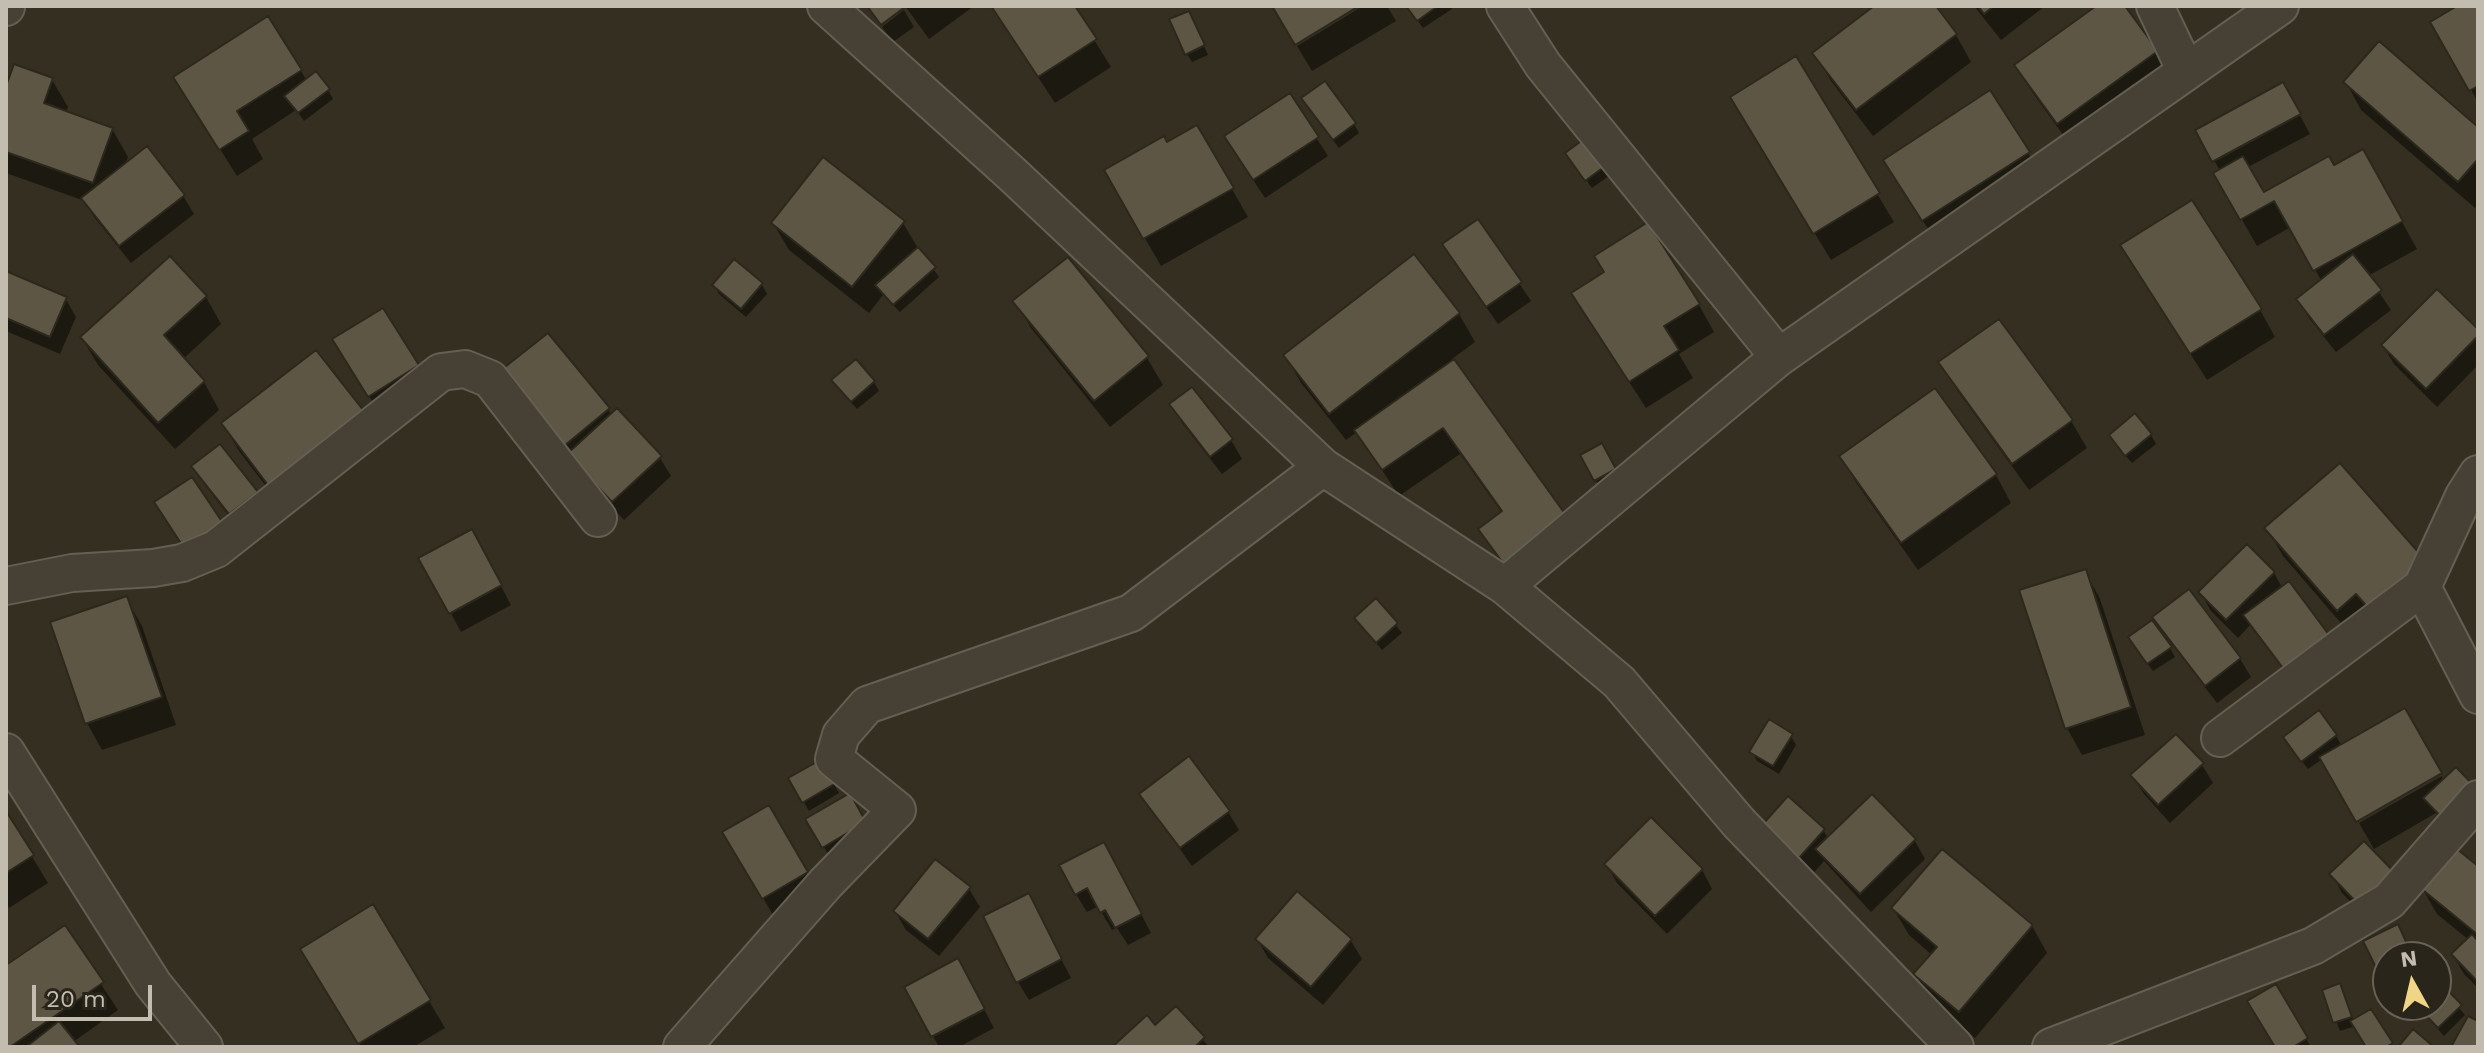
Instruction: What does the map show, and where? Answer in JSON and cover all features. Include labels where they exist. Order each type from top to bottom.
[{"type":"street","points":[[826,6],[1013,175],[1323,467],[1505,586],[1619,682],[1739,823],[1955,1047]]},
{"type":"street","points":[[1505,6],[1543,65],[1779,357]]},
{"type":"street","points":[[2155,6],[2186,71]]},
{"type":"street","points":[[1505,586],[1779,357],[2280,6]]},
{"type":"street","points":[[6,586],[72,573],[182,563],[216,549],[441,372],[465,369],[490,379],[598,518]]},
{"type":"street","points":[[682,1047],[826,883],[897,810],[834,759],[841,735],[867,705],[1131,613],[1323,467]]},
{"type":"street","points":[[2220,738],[2422,587],[2464,496],[2478,474]]},
{"type":"street","points":[[2422,587],[2478,695]]},
{"type":"street","points":[[6,752],[153,984],[204,1047]]},
{"type":"street","points":[[2051,1047],[2313,946],[2389,901],[2478,799]]},
{"type":"building","points":[[867,6],[904,6],[905,7],[881,25]]},
{"type":"building","points":[[991,6],[1075,6],[1097,39],[1038,77]]},
{"type":"building","points":[[1272,6],[1359,6],[1295,45]]},
{"type":"building","points":[[1406,6],[1438,6],[1417,21]]},
{"type":"building","points":[[1874,6],[1936,6],[1957,34],[1856,110],[1812,53]]},
{"type":"building","points":[[1978,6],[1994,6],[1984,14]]},
{"type":"building","points":[[2096,6],[2125,6],[2158,51],[2057,124],[2014,65]]},
{"type":"building","points":[[2457,6],[2478,6],[2478,86],[2469,91],[2430,22]]},
{"type":"building","points":[[1189,11],[1205,45],[1185,55],[1169,19]]},
{"type":"building","points":[[268,16],[302,70],[237,111],[249,131],[219,150],[173,77]]},
{"type":"building","points":[[2379,41],[2478,127],[2478,159],[2458,182],[2343,82]]},
{"type":"building","points":[[1796,56],[1880,193],[1813,234],[1730,97]]},
{"type":"building","points":[[14,64],[53,78],[44,103],[113,128],[93,183],[6,152],[6,86]]},
{"type":"building","points":[[316,71],[330,89],[298,113],[284,96]]},
{"type":"building","points":[[1325,81],[1356,123],[1333,140],[1301,98]]},
{"type":"building","points":[[2283,82],[2301,114],[2212,162],[2195,130]]},
{"type":"building","points":[[1990,90],[2030,152],[1922,221],[1883,160]]},
{"type":"building","points":[[1290,93],[1319,137],[1253,180],[1224,136]]},
{"type":"building","points":[[1197,125],[1234,188],[1143,239],[1104,170],[1164,136],[1167,142]]},
{"type":"building","points":[[1592,133],[1612,161],[1585,181],[1565,153]]},
{"type":"building","points":[[147,146],[185,195],[119,246],[81,198]]},
{"type":"building","points":[[2363,149],[2403,221],[2313,271],[2274,201],[2240,220],[2213,173],[2243,156],[2264,192],[2329,156],[2334,165]]},
{"type":"building","points":[[823,157],[905,221],[852,287],[771,223]]},
{"type":"building","points":[[2192,200],[2262,309],[2190,354],[2120,245]]},
{"type":"building","points":[[1478,219],[1522,282],[1486,307],[1442,244]]},
{"type":"building","points":[[1648,222],[1700,304],[1664,326],[1679,350],[1629,382],[1571,293],[1604,272],[1594,256]]},
{"type":"building","points":[[918,247],[936,267],[893,305],[875,285]]},
{"type":"building","points":[[1414,254],[1460,313],[1329,414],[1283,355]]},
{"type":"building","points":[[2353,254],[2382,290],[2324,335],[2296,299]]},
{"type":"building","points":[[170,256],[207,296],[164,335],[205,381],[158,423],[80,337]]},
{"type":"building","points":[[1068,257],[1149,356],[1094,401],[1012,301]]},
{"type":"building","points":[[734,259],[763,283],[741,309],[712,285]]},
{"type":"building","points":[[6,271],[67,297],[50,337],[6,318]]},
{"type":"building","points":[[2437,289],[2478,329],[2478,336],[2426,389],[2381,345]]},
{"type":"building","points":[[383,308],[419,365],[368,397],[332,339]]},
{"type":"building","points":[[1999,319],[2073,420],[2012,464],[1938,362]]},
{"type":"building","points":[[548,333],[610,408],[564,446],[501,370]]},
{"type":"building","points":[[316,350],[367,415],[271,489],[221,423]]},
{"type":"building","points":[[856,359],[875,381],[851,402],[831,380]]},
{"type":"building","points":[[1454,359],[1568,518],[1503,563],[1478,529],[1502,511],[1443,428],[1382,470],[1354,430]]},
{"type":"building","points":[[1192,387],[1233,439],[1210,457],[1169,404]]},
{"type":"building","points":[[1935,388],[1997,474],[1901,543],[1839,456]]},
{"type":"building","points":[[617,408],[662,456],[612,502],[567,454]]},
{"type":"building","points":[[2135,413],[2152,434],[2125,456],[2109,435]]},
{"type":"building","points":[[1602,443],[1616,469],[1594,481],[1580,455]]},
{"type":"building","points":[[220,444],[258,492],[229,514],[191,466]]},
{"type":"building","points":[[2340,463],[2427,562],[2370,610],[2356,594],[2337,611],[2264,528]]},
{"type":"building","points":[[192,477],[223,523],[184,548],[154,502]]},
{"type":"building","points":[[472,529],[502,585],[449,614],[418,558]]},
{"type":"building","points":[[2247,544],[2275,572],[2226,620],[2198,592]]},
{"type":"building","points":[[2086,569],[2131,707],[2065,729],[2019,590]]},
{"type":"building","points":[[2289,581],[2338,647],[2292,680],[2243,615]]},
{"type":"building","points":[[2189,589],[2241,658],[2205,686],[2152,617]]},
{"type":"building","points":[[127,596],[162,697],[85,724],[50,622]]},
{"type":"building","points":[[1376,598],[1398,623],[1376,643],[1354,618]]},
{"type":"building","points":[[2152,620],[2172,647],[2147,664],[2128,637]]},
{"type":"building","points":[[2405,708],[2442,773],[2356,822],[2319,757]]},
{"type":"building","points":[[2319,710],[2337,735],[2301,762],[2283,737]]},
{"type":"building","points":[[1769,719],[1793,734],[1773,766],[1749,752]]},
{"type":"building","points":[[2176,734],[2204,763],[2158,805],[2130,775]]},
{"type":"building","points":[[1189,756],[1230,811],[1180,848],[1139,794]]},
{"type":"building","points":[[822,759],[836,783],[802,803],[788,778]]},
{"type":"building","points":[[2456,767],[2478,790],[2448,824],[2423,798]]},
{"type":"building","points":[[850,793],[866,822],[822,848],[805,819]]},
{"type":"building","points":[[1872,794],[1916,839],[1860,894],[1815,849]]},
{"type":"building","points":[[1788,796],[1825,829],[1799,858],[1762,825]]},
{"type":"building","points":[[769,805],[808,872],[762,899],[722,832]]},
{"type":"building","points":[[6,811],[34,855],[6,873]]},
{"type":"building","points":[[1651,817],[1703,869],[1655,916],[1604,864]]},
{"type":"building","points":[[2364,841],[2396,874],[2361,907],[2329,874]]},
{"type":"building","points":[[1104,842],[1142,914],[1115,928],[1105,910],[1100,913],[1087,888],[1075,895],[1059,865]]},
{"type":"building","points":[[2452,845],[2478,866],[2478,935],[2418,886]]},
{"type":"building","points":[[1942,849],[2033,925],[1959,1012],[1913,974],[1937,947],[1891,908]]},
{"type":"building","points":[[935,859],[971,887],[928,939],[893,911]]},
{"type":"building","points":[[1297,891],[1352,939],[1311,987],[1255,939]]},
{"type":"building","points":[[1029,893],[1062,959],[1016,983],[983,916]]},
{"type":"building","points":[[373,904],[431,1000],[358,1044],[300,949]]},
{"type":"building","points":[[2398,924],[2406,941],[2372,941],[2372,959],[2363,941]]},
{"type":"building","points":[[65,925],[104,982],[6,1047],[6,965]]},
{"type":"building","points":[[2472,934],[2478,941],[2478,982],[2452,955]]},
{"type":"building","points":[[958,958],[985,1009],[931,1037],[904,987]]},
{"type":"building","points":[[2340,983],[2352,1017],[2333,1023],[2322,990]]},
{"type":"building","points":[[2276,984],[2308,1038],[2293,1047],[2275,1047],[2247,1001]]},
{"type":"building","points":[[2452,995],[2462,1005],[2452,1015]]},
{"type":"building","points":[[1176,1006],[1205,1037],[1195,1047],[1112,1047],[1147,1015],[1155,1025]]},
{"type":"building","points":[[2371,1009],[2372,1021],[2379,1021],[2393,1043],[2386,1047],[2366,1047],[2350,1021]]},
{"type":"building","points":[[2468,1016],[2478,1021],[2478,1047],[2451,1047]]},
{"type":"building","points":[[59,1021],[80,1047],[26,1047]]},
{"type":"building","points":[[2431,1021],[2445,1021],[2438,1028]]},
{"type":"building","points":[[2413,1029],[2434,1047],[2398,1047]]}]
